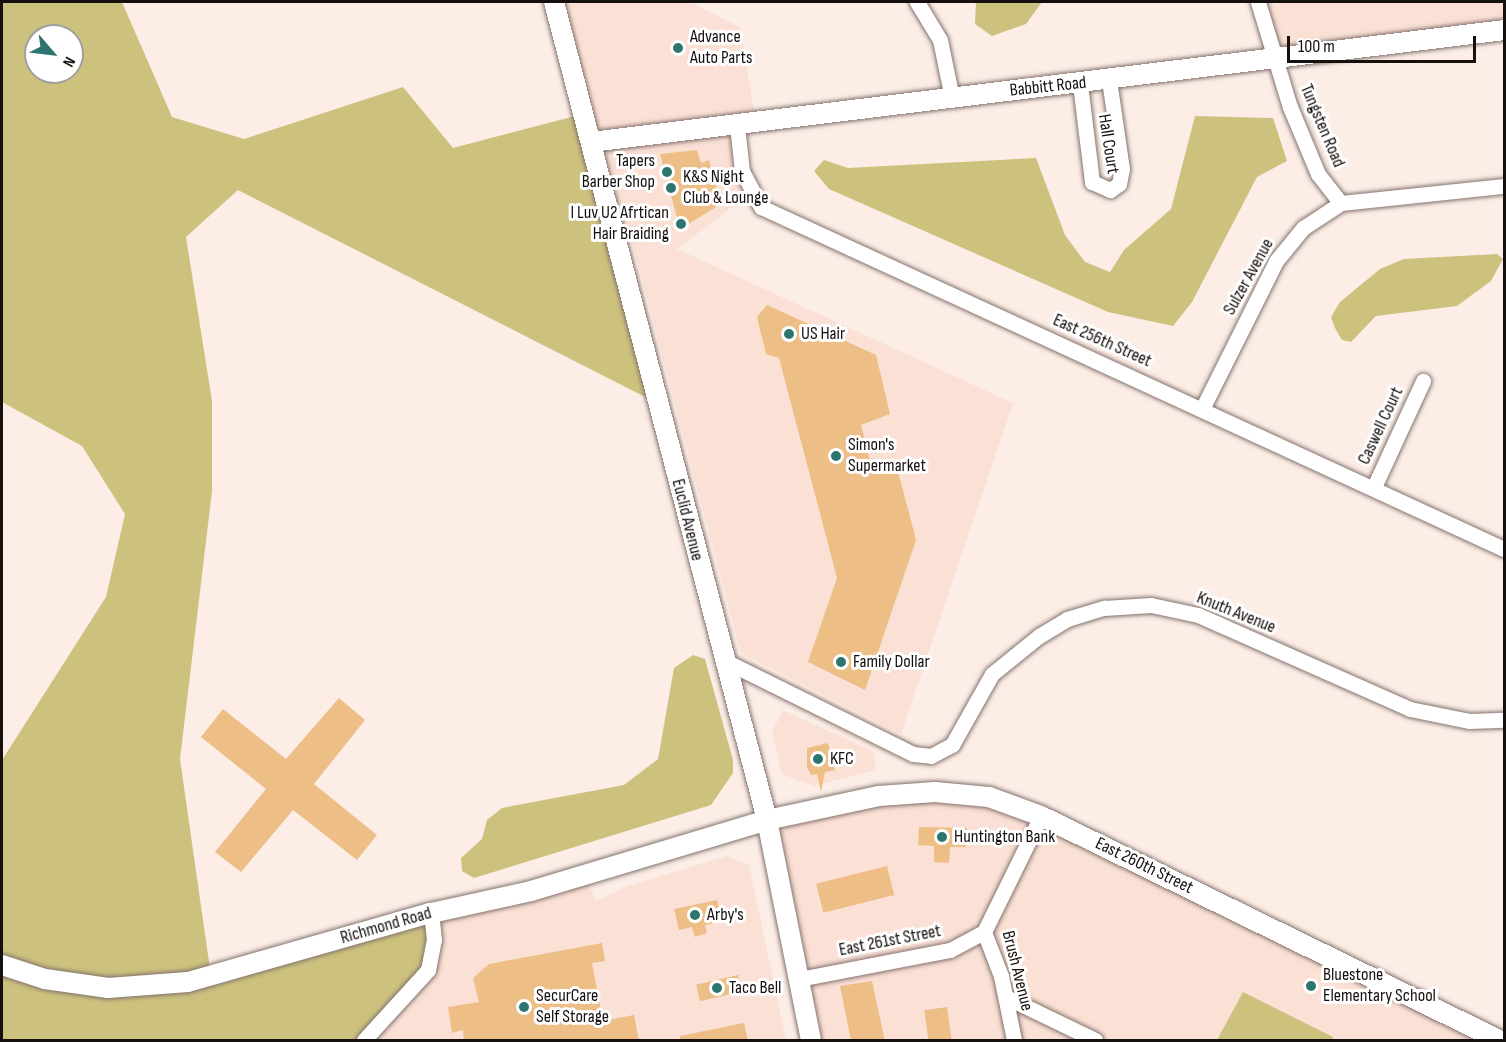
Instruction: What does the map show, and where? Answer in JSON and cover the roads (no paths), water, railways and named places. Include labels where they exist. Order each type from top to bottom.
[{"type":"main road","name":"Euclid Avenue","points":[[554,2],[766,820],[811,1041]]},
{"type":"main road","name":"Babbitt Road","points":[[591,142],[1273,61],[1504,30]]},
{"type":"main road","name":"East 260th Street","points":[[766,820],[879,796],[935,792],[988,797],[1041,816],[1498,1041]]},
{"type":"main road","name":"Richmond Road","points":[[2,965],[45,979],[108,988],[188,982],[431,913],[531,891],[766,820]]},
{"type":"street","points":[[917,2],[940,40],[952,98]]},
{"type":"street","name":"Tungsten Road","points":[[1258,2],[1273,61],[1318,174],[1341,203]]},
{"type":"street","name":"Hall Court","points":[[1080,84],[1092,182],[1110,190],[1119,184],[1122,169],[1109,80]]},
{"type":"street","name":"East 256th Street","points":[[737,125],[742,171],[761,207],[1203,407],[1504,549]]},
{"type":"street","name":"Sulzer Avenue","points":[[1203,407],[1276,261],[1303,228],[1341,203],[1504,186]]},
{"type":"street","name":"Caswell Court","points":[[1374,487],[1423,381]]},
{"type":"street","name":"Knuth Avenue","points":[[723,660],[913,754],[931,756],[952,745],[992,674],[1039,636],[1104,608],[1151,605],[1198,615],[1410,709],[1469,721],[1504,720]]},
{"type":"street","name":"Brush Avenue","points":[[1014,1041],[1006,998],[984,932],[1041,816]]},
{"type":"street","points":[[364,1041],[428,970],[434,940],[431,913]]},
{"type":"street","name":"East 261st Street","points":[[799,979],[950,950],[984,932]]},
{"type":"street","points":[[1006,998],[1095,1041]]},
{"type":"place","name":"Advance Auto Parts","points":[[678,48]]},
{"type":"place","name":"Tapers Barber Shop","points":[[667,172]]},
{"type":"place","name":"K&S Night Club & Lounge","points":[[671,188]]},
{"type":"place","name":"I Luv U2 Afrtican Hair Braiding","points":[[681,224]]},
{"type":"place","name":"US Hair","points":[[789,334]]},
{"type":"place","name":"Simon's Supermarket","points":[[836,456]]},
{"type":"place","name":"Family Dollar","points":[[841,662]]},
{"type":"place","name":"KFC","points":[[818,759]]},
{"type":"place","name":"Huntington Bank","points":[[942,837]]},
{"type":"place","name":"Arby's","points":[[695,915]]},
{"type":"place","name":"Bluestone Elementary School","points":[[1311,986]]},
{"type":"place","name":"Taco Bell","points":[[717,988]]},
{"type":"place","name":"SecurCare Self Storage","points":[[524,1007]]}]
